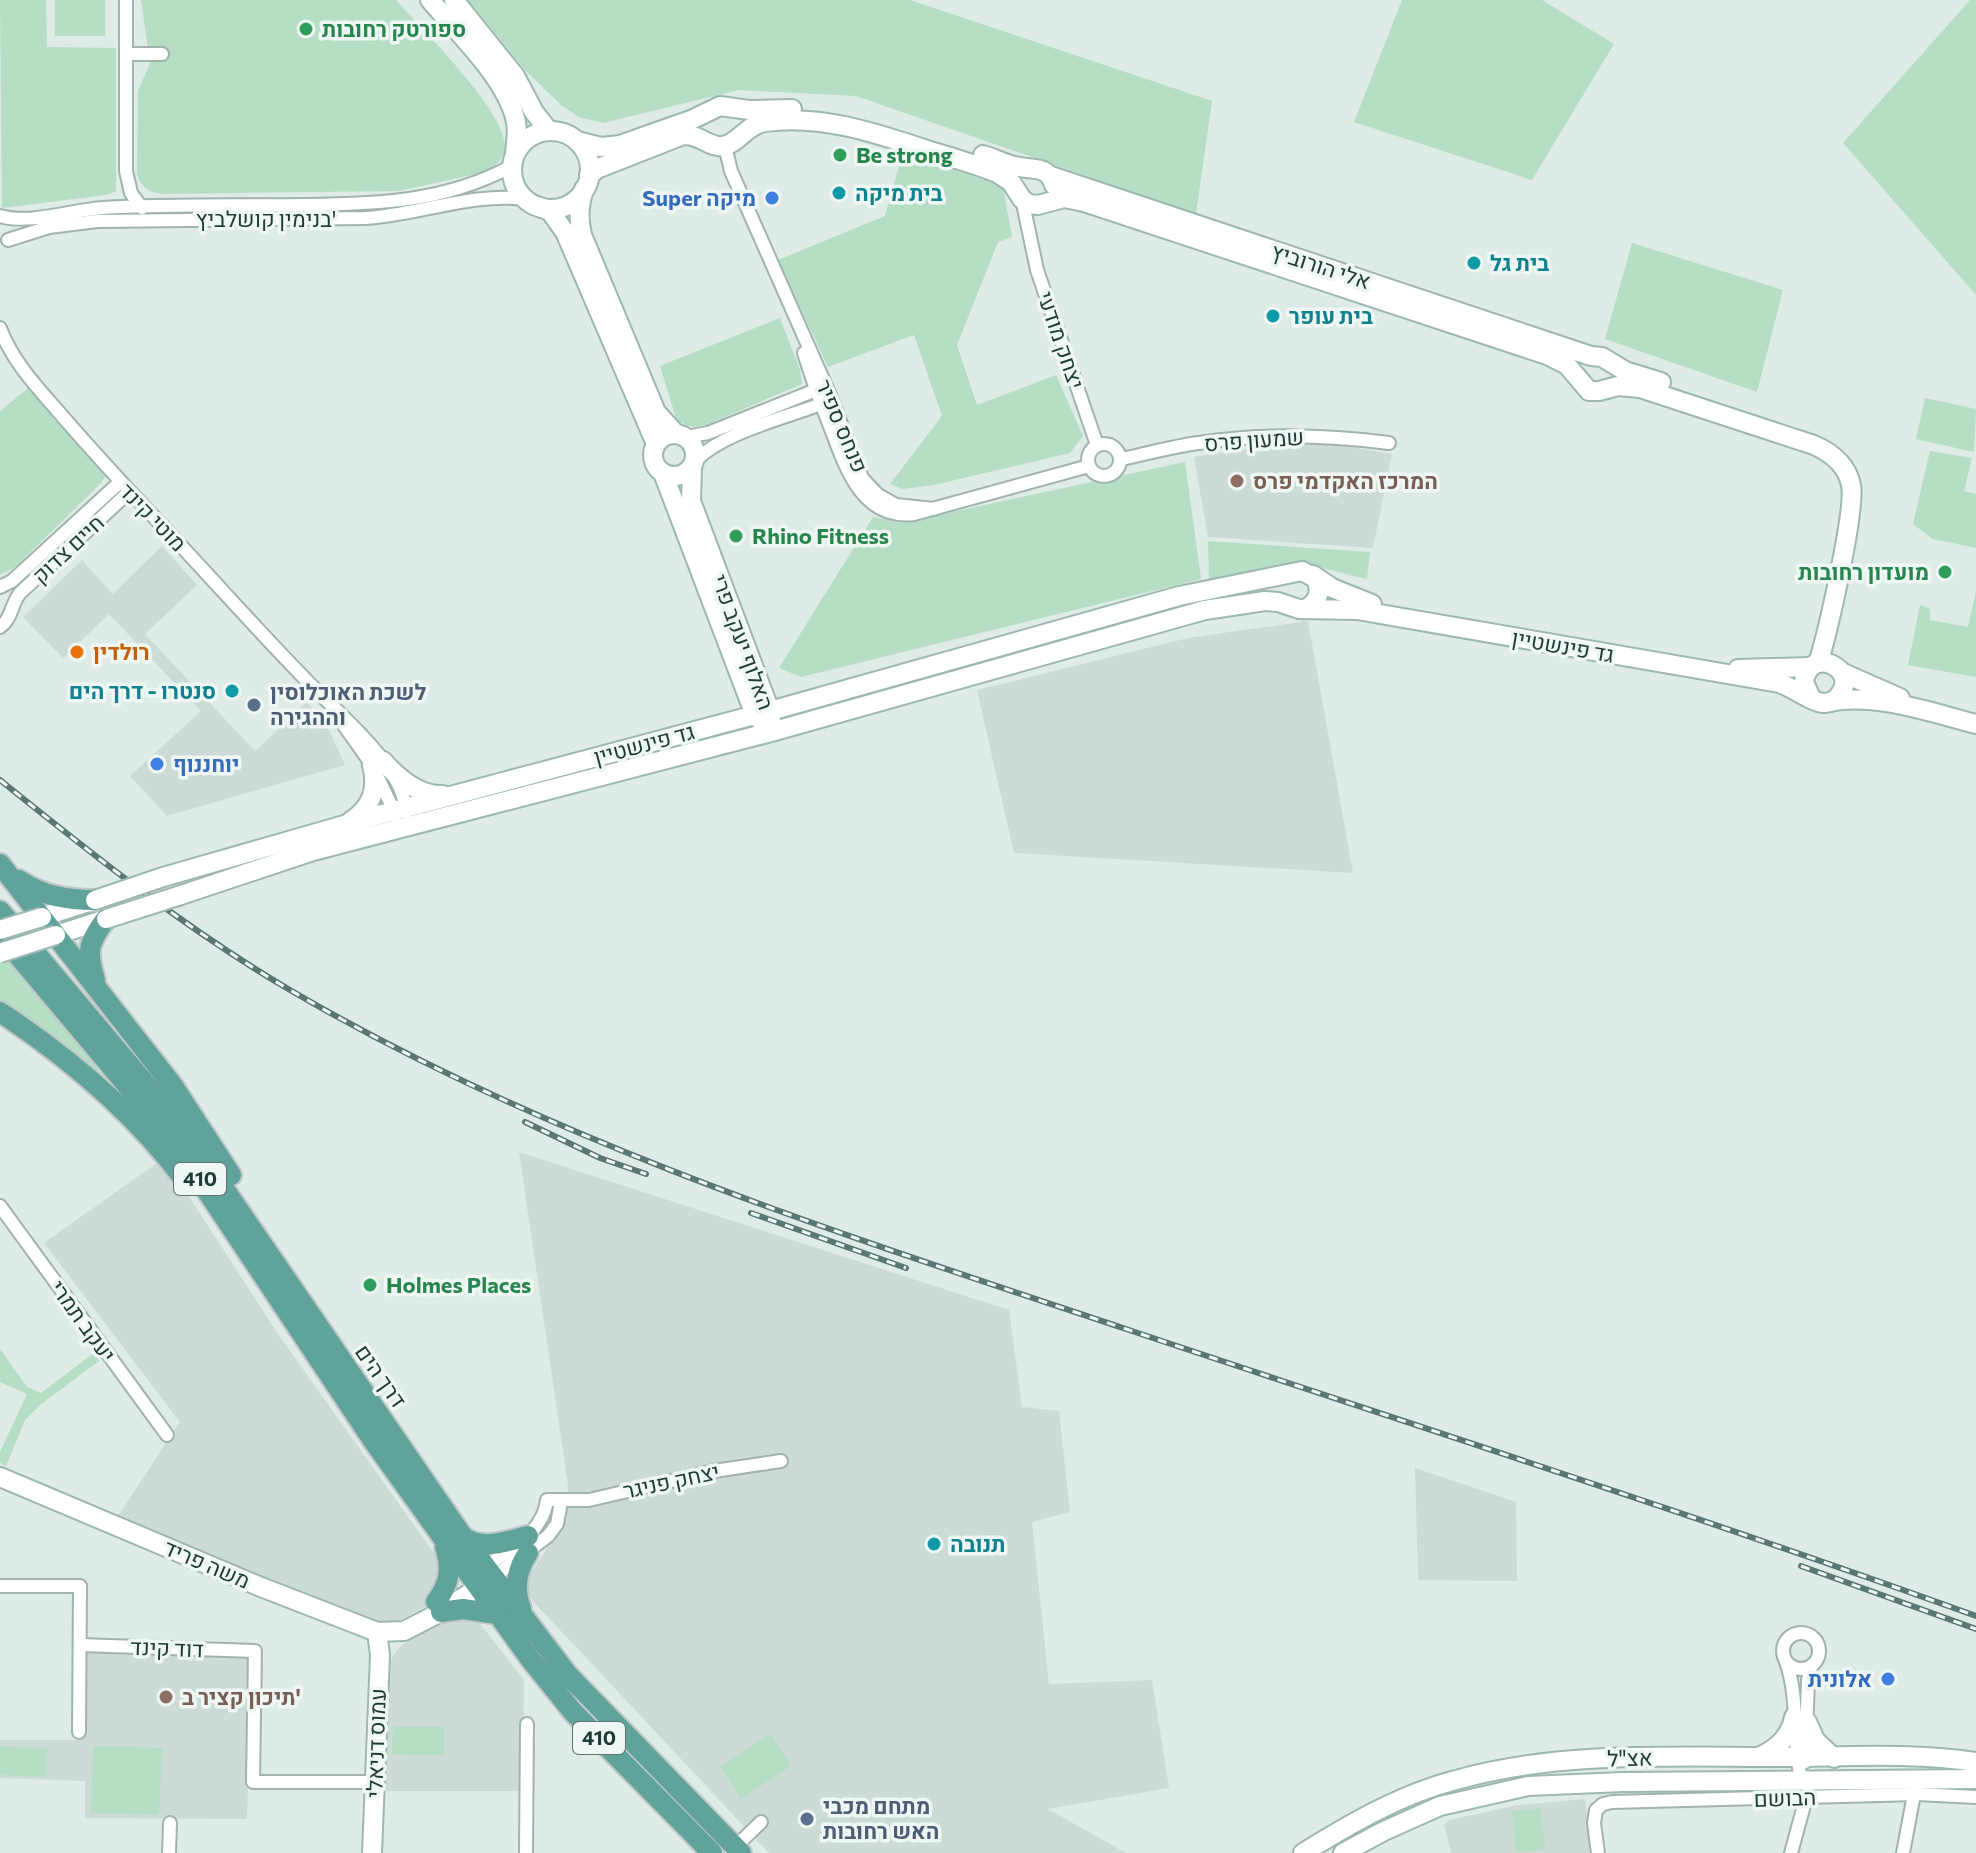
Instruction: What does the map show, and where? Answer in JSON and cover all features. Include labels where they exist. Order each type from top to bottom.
[{"type":"main road","points":[[2,866],[42,893],[65,899],[95,900]]},
{"type":"main road","points":[[2,866],[189,1108],[245,1199],[309,1314]]},
{"type":"main road","name":"דרך הים","points":[[0,911],[181,1126],[463,1537],[497,1614],[573,1712],[712,1853]]},
{"type":"main road","points":[[98,988],[89,951],[94,934],[106,919]]},
{"type":"main road","name":"דרך הים","points":[[0,932],[173,1140],[374,1442],[441,1535],[524,1617],[587,1697],[735,1851]]},
{"type":"main road","points":[[0,1012],[40,1038],[87,1076],[128,1113],[162,1151],[187,1183],[286,1331],[374,1442]]},
{"type":"main road","points":[[441,1535],[450,1571],[439,1607],[497,1614]]},
{"type":"main road","points":[[463,1537],[475,1543],[528,1544],[517,1587],[524,1617]]},
{"type":"street","points":[[104,208],[117,199],[126,171],[126,0]]},
{"type":"street","points":[[430,0],[483,64],[508,100],[516,122],[515,184],[531,202],[550,211],[565,232],[656,444]]},
{"type":"street","points":[[454,0],[515,76],[534,112],[549,131]]},
{"type":"street","points":[[127,54],[162,54]]},
{"type":"street","points":[[514,160],[525,141],[540,132],[564,133],[577,141],[601,147],[620,145],[704,114],[715,106],[731,109],[807,109],[853,115],[1017,167],[1043,169],[1051,176],[1054,187],[1033,216],[1030,234]]},
{"type":"street","points":[[731,109],[739,118],[731,141]]},
{"type":"street","points":[[704,114],[700,127],[705,139]]},
{"type":"street","points":[[531,202],[555,208],[564,206],[579,197],[599,168],[678,136],[691,135],[713,145],[731,141],[750,127],[770,121],[851,127],[990,170],[1006,178],[1033,205],[1044,203]]},
{"type":"street","points":[[577,141],[587,156],[587,182],[578,220],[582,235],[656,412],[694,447],[693,464]]},
{"type":"street","name":"פנחס ספיר","points":[[731,141],[731,171],[794,314],[822,392],[858,469],[869,487],[896,505],[934,509]]},
{"type":"street","name":"בנימין קושלביץ'","points":[[0,216],[28,219],[104,208],[387,203],[464,188],[514,160]]},
{"type":"street","points":[[1020,194],[1019,178],[1032,168]]},
{"type":"street","points":[[126,171],[131,193],[142,208]]},
{"type":"street","name":"אלי הורוביץ","points":[[1051,176],[1591,356]]},
{"type":"street","name":"יצחק מודעי","points":[[1020,194],[1037,270],[1097,445]]},
{"type":"street","name":"בנימין קושלביץ'","points":[[4,244],[49,227],[97,221],[365,218],[408,214],[502,196],[531,202]]},
{"type":"street","name":"אלי הורוביץ","points":[[1044,203],[1064,198],[1084,202],[1547,355],[1567,365],[1578,379]]},
{"type":"street","points":[[0,216],[9,227],[4,244]]},
{"type":"street","name":"מוטי קינד","points":[[0,328],[25,373],[124,487],[321,695],[356,727],[377,763],[401,793],[401,815]]},
{"type":"street","points":[[1591,356],[1602,357],[1610,364],[1819,434],[1841,447],[1853,460],[1862,479],[1864,504],[1835,644],[1843,690],[1820,700],[1804,682],[1814,665],[1852,502],[1851,482],[1841,464],[1824,450],[1786,435],[1640,388],[1591,391],[1584,388],[1578,379],[1579,365],[1591,356]]},
{"type":"street","points":[[1606,388],[1613,375],[1610,364]]},
{"type":"street","points":[[821,404],[730,438],[703,453],[682,475],[663,473],[653,457],[656,444],[665,436],[708,433],[822,392]]},
{"type":"street","name":"פנחס ספיר","points":[[822,392],[821,404],[846,470],[862,495],[878,507],[896,514],[934,509]]},
{"type":"street","name":"שמעון פרס","points":[[1121,459],[1238,438],[1316,436],[1389,443]]},
{"type":"street","points":[[1103,443],[1114,446],[1121,459],[1117,470],[1105,476],[1097,474],[1089,466],[1089,454],[1103,443]]},
{"type":"street","name":"האלוף יעקב פרי","points":[[693,464],[691,501],[771,732]]},
{"type":"street","points":[[934,509],[1089,466]]},
{"type":"street","name":"האלוף יעקב פרי","points":[[663,473],[750,677]]},
{"type":"street","name":"חיים צדוק","points":[[0,590],[124,487]]},
{"type":"street","name":"חיים צדוק","points":[[0,627],[23,589],[124,487]]},
{"type":"street","points":[[1302,571],[1311,574],[1318,583],[1319,595],[1299,607],[1283,596],[1286,577],[1291,573],[1302,571]]},
{"type":"street","name":"גד פינשטיין","points":[[0,953],[313,851],[450,795],[763,713],[1179,596],[1291,573]]},
{"type":"street","name":"גד פינשטיין","points":[[1311,574],[1346,595],[1416,621]]},
{"type":"street","points":[[0,590],[11,609]]},
{"type":"street","name":"גד פינשטיין","points":[[0,932],[163,877],[345,824],[401,815],[771,732],[1205,610],[1252,601],[1299,607],[1344,608],[1788,685],[1820,700],[1871,700],[1976,724]]},
{"type":"street","points":[[1814,665],[1828,663],[1840,670]]},
{"type":"street","name":"גד פינשטיין","points":[[1710,671],[1814,665]]},
{"type":"street","name":"גד פינשטיין","points":[[1840,670],[1947,716]]},
{"type":"street","points":[[734,720],[743,705],[750,677],[777,697],[794,700],[815,698]]},
{"type":"street","points":[[345,824],[360,814],[372,797],[377,763],[415,787],[436,795],[450,795]]},
{"type":"street","name":"יעקב תמרי","points":[[0,1206],[167,1435]]},
{"type":"street","name":"יצחק פניגר","points":[[528,1544],[542,1522],[547,1500],[589,1500],[714,1471],[781,1461]]},
{"type":"street","name":"משה פריד","points":[[0,1477],[261,1587],[377,1632],[410,1627],[483,1577]]},
{"type":"street","name":"יצחק פניגר","points":[[483,1577],[554,1529],[561,1502]]},
{"type":"street","points":[[0,1586],[80,1586],[79,1732]]},
{"type":"street","points":[[380,1655],[394,1636],[410,1627]]},
{"type":"street","name":"עמוס דניאלי","points":[[372,1853],[380,1655],[377,1632]]},
{"type":"street","points":[[1757,1757],[1778,1746],[1800,1719],[1811,1666],[1817,1659],[1819,1647],[1814,1637],[1803,1632],[1791,1635],[1784,1644],[1800,1719],[1804,1789],[1791,1853]]},
{"type":"street","name":"דוד קינד","points":[[80,1645],[255,1651],[253,1782],[374,1782]]},
{"type":"street","points":[[1786,1662],[1796,1669],[1811,1666]]},
{"type":"street","points":[[1800,1719],[1815,1740],[1834,1758]]},
{"type":"street","points":[[526,1853],[527,1724]]},
{"type":"street","name":"אצ\"ל","points":[[1303,1853],[1396,1802],[1433,1787],[1474,1775],[1585,1759],[1934,1758],[1976,1762]]},
{"type":"street","name":"אצ\"ל","points":[[1343,1853],[1440,1806],[1528,1786],[1623,1782],[1804,1789],[1976,1779]]},
{"type":"street","name":"הבושם","points":[[1598,1853],[1594,1823],[1596,1810],[1612,1802],[1804,1789],[1976,1797]]},
{"type":"street","points":[[1903,1853],[1914,1794]]},
{"type":"street","points":[[735,1851],[761,1822]]},
{"type":"street","points":[[169,1853],[170,1823]]},
{"type":"shaded area","points":[[1332,444],[1392,454],[1373,548],[1208,537],[1194,457],[1273,445]]},
{"type":"shaded area","points":[[162,546],[197,585],[145,634],[255,751],[307,702],[330,732],[345,765],[167,816],[130,776],[201,711],[109,614],[63,658],[23,617],[82,560],[113,594]]},
{"type":"shaded area","points":[[1308,621],[1353,873],[1014,853],[977,690],[1188,638]]},
{"type":"shaded area","points":[[519,1152],[1009,1310],[1022,1407],[1059,1411],[1070,1512],[1032,1522],[1049,1684],[1152,1680],[1169,1788],[1048,1809],[1126,1853],[769,1853],[532,1600],[524,1584],[566,1518],[568,1485]]},
{"type":"shaded area","points":[[164,1158],[278,1334],[446,1570],[443,1581],[424,1607],[395,1623],[371,1626],[114,1522],[180,1422],[44,1243]]},
{"type":"shaded area","points":[[1415,1468],[1516,1502],[1517,1581],[1418,1580]]},
{"type":"shaded area","points":[[474,1616],[524,1680],[523,1791],[380,1791],[387,1666],[397,1650],[437,1622]]},
{"type":"shaded area","name":"תיכון קציר ב'","points":[[82,1650],[252,1654],[247,1819],[85,1818],[85,1781],[0,1778],[0,1740],[79,1740]]},
{"type":"shaded area","points":[[1585,1799],[1591,1853],[1451,1853],[1444,1824],[1450,1820],[1517,1805]]},
{"type":"green space","points":[[0,0],[46,0],[47,47],[116,48],[116,191],[106,195],[2,208]]},
{"type":"green space","points":[[55,0],[105,0],[105,36],[55,36]]},
{"type":"green space","points":[[141,0],[396,0],[477,91],[501,130],[504,154],[489,171],[399,191],[161,194],[152,191],[145,188],[137,174],[138,91],[150,63]]},
{"type":"green space","points":[[468,0],[910,0],[1212,101],[1196,214],[856,96],[739,90],[603,123],[579,117],[562,106],[526,71]]},
{"type":"green space","points":[[1402,0],[1542,0],[1614,44],[1532,180],[1354,122]]},
{"type":"green space","points":[[1970,0],[1976,0],[1976,295],[1843,143]]},
{"type":"green space","points":[[903,152],[1003,187],[1012,237],[998,242],[957,345],[977,405],[1056,375],[1083,436],[1070,453],[934,485],[903,489],[890,484],[942,416],[914,335],[828,367],[778,260],[885,216]]},
{"type":"green space","points":[[1632,243],[1783,290],[1757,392],[1605,339]]},
{"type":"green space","points":[[780,318],[800,370],[802,384],[706,425],[690,426],[676,418],[660,366]]},
{"type":"green space","points":[[32,385],[106,473],[97,487],[14,568],[0,575],[0,411]]},
{"type":"green space","points":[[1925,398],[1976,409],[1974,452],[1916,439]]},
{"type":"green space","points":[[1930,451],[1972,458],[1964,491],[1976,494],[1976,548],[1933,539],[1913,524]]},
{"type":"green space","points":[[1185,462],[1201,579],[801,677],[779,668],[873,517],[901,523]]},
{"type":"green space","points":[[1208,541],[1370,552],[1367,579],[1298,564],[1266,568],[1209,582]]},
{"type":"green space","points":[[1976,591],[1976,677],[1908,665],[1920,605],[1930,609],[1930,620],[1968,627]]},
{"type":"green space","points":[[4,952],[99,1064],[97,1074],[0,1000],[0,953]]},
{"type":"green space","points":[[0,1349],[27,1387],[41,1393],[94,1353],[99,1361],[25,1420],[6,1466],[0,1463],[0,1452],[27,1394],[0,1382]]},
{"type":"green space","points":[[393,1727],[444,1727],[444,1755],[392,1754]]},
{"type":"green space","points":[[770,1734],[791,1766],[741,1799],[720,1767]]},
{"type":"green space","points":[[0,1746],[47,1749],[46,1777],[0,1775]]},
{"type":"green space","points":[[93,1746],[162,1748],[159,1815],[91,1813]]},
{"type":"green space","points":[[1541,1808],[1545,1849],[1516,1852],[1512,1811]]},
{"type":"railway","points":[[0,780],[177,917],[251,967],[389,1044],[490,1094],[593,1139],[909,1256],[1657,1505],[1976,1616]]},
{"type":"railway","points":[[525,1122],[600,1158],[646,1174]]},
{"type":"railway","points":[[751,1213],[906,1268]]},
{"type":"railway","points":[[1801,1566],[1976,1629]]},
{"type":"place","name":"ספורטק רחובות","points":[[306,29]]},
{"type":"place","name":"Be strong","points":[[840,155]]},
{"type":"place","name":"בית מיקה","points":[[839,193]]},
{"type":"place","name":"Super מיקה","points":[[772,198]]},
{"type":"place","name":"בית גל","points":[[1474,263]]},
{"type":"place","name":"בית עופר","points":[[1273,316]]},
{"type":"place","name":"המרכז האקדמי פרס","points":[[1237,481]]},
{"type":"place","name":"Rhino Fitness","points":[[736,536]]},
{"type":"place","name":"מועדון רחובות","points":[[1945,572]]},
{"type":"place","name":"רולדין","points":[[77,652]]},
{"type":"place","name":"סנטרו - דרך הים","points":[[232,691]]},
{"type":"place","name":"לשכת האוכלוסין וההגירה","points":[[254,705]]},
{"type":"place","name":"יוחננוף","points":[[157,764]]},
{"type":"place","name":"Holmes Places","points":[[370,1285]]},
{"type":"place","name":"תנובה","points":[[934,1544]]},
{"type":"place","name":"אלונית","points":[[1888,1679]]},
{"type":"place","name":"תיכון קציר ב'","points":[[166,1697]]},
{"type":"place","name":"מתחם מכבי האש רחובות","points":[[807,1819]]}]
